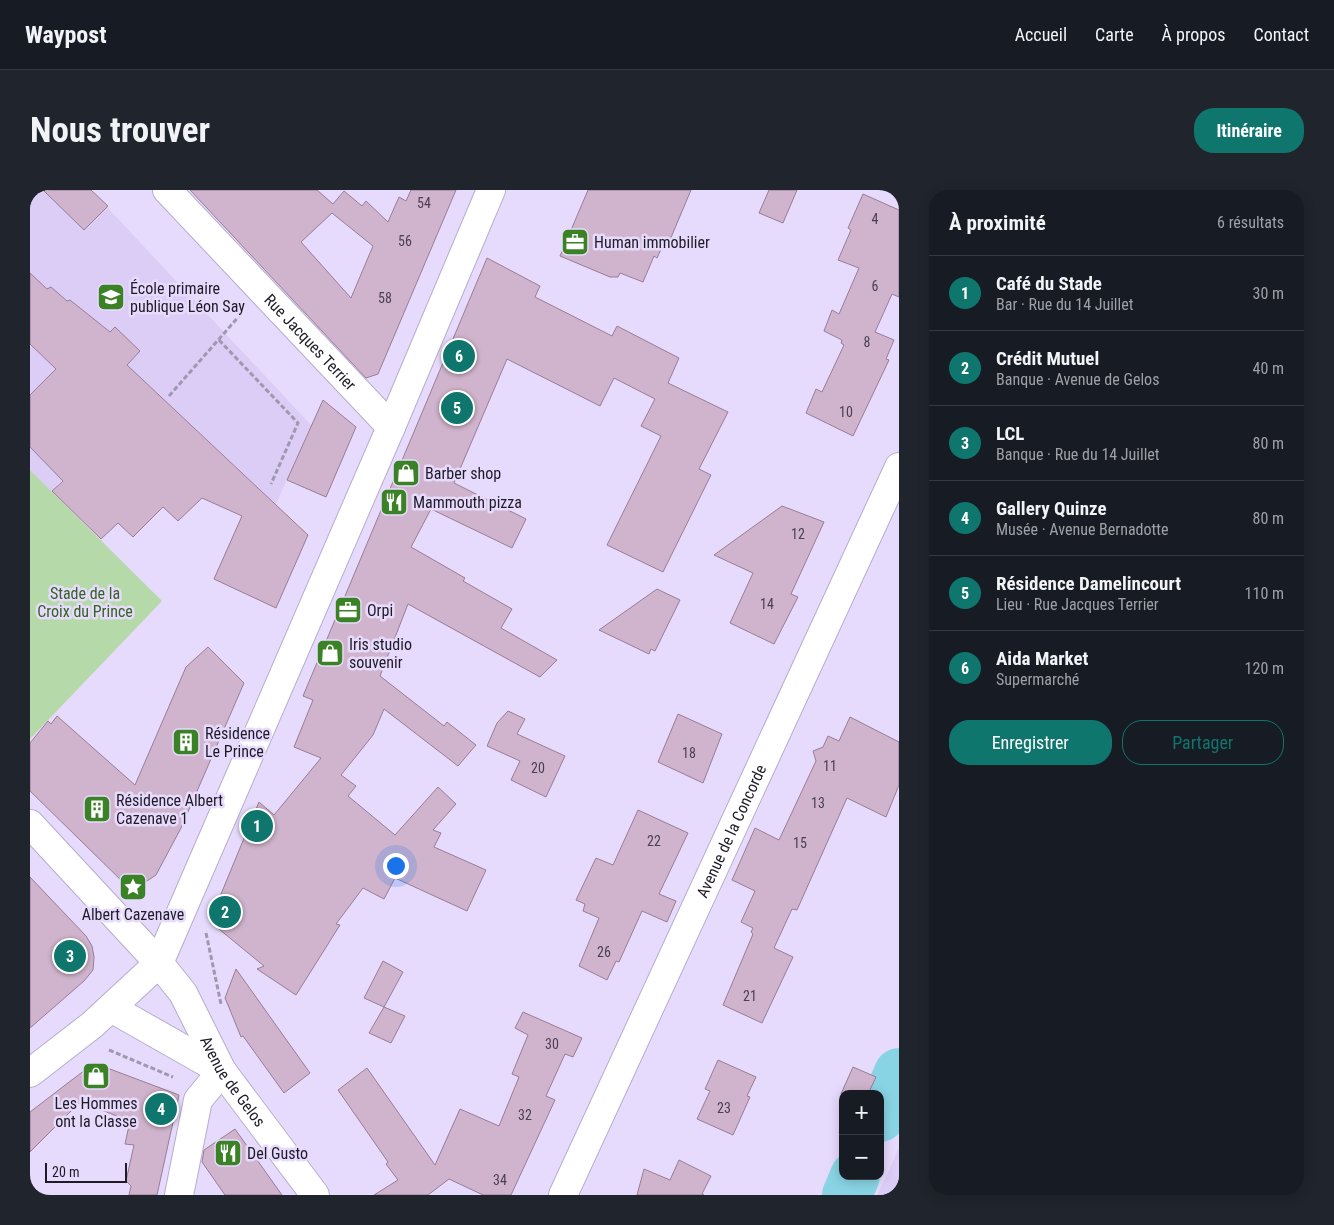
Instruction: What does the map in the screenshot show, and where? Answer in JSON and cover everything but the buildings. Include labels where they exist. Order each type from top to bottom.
[{"type":"street","name":"Rue Jacques Terrier","points":[[167,190],[391,427]]},
{"type":"street","points":[[30,1073],[111,1008],[159,963],[391,427],[491,190]]},
{"type":"street","name":"Avenue de la Concorde","points":[[563,1195],[899,468]]},
{"type":"street","name":"Avenue de Gelos","points":[[30,824],[159,963],[183,993],[222,1071],[315,1195]]},
{"type":"street","points":[[111,1008],[222,1071],[198,1100],[179,1195]]},
{"type":"path","points":[[169,396],[241,314]]},
{"type":"path","points":[[219,340],[298,422],[271,484]]},
{"type":"path","points":[[206,933],[223,1010]]},
{"type":"path","points":[[109,1050],[182,1081]]},
{"type":"shaded area","name":"École primaire publique Léon Say","points":[[30,190],[91,190],[311,425],[276,504],[151,387],[51,491],[30,470]]},
{"type":"shaded area","points":[[899,1147],[899,1195],[877,1195],[887,1175]]},
{"type":"green space","name":"Stade de la Croix du Prince","points":[[30,470],[162,601],[30,739]]},
{"type":"waterway","points":[[884,1108],[899,1073]]},
{"type":"waterway","points":[[847,1195],[853,1180]]},
{"type":"place","name":"Human immobilier","points":[[575,242]]},
{"type":"place","name":"École primaire publique Léon Say","points":[[111,297]]},
{"type":"place","name":"Aida Market","points":[[459,356]]},
{"type":"place","name":"Résidence Damelincourt","points":[[457,408]]},
{"type":"place","name":"Barber shop","points":[[406,473]]},
{"type":"place","name":"Mammouth pizza","points":[[394,502]]},
{"type":"place","name":"Orpi","points":[[348,610]]},
{"type":"place","name":"Iris studio souvenir","points":[[330,653]]},
{"type":"place","name":"Résidence Le Prince","points":[[186,742]]},
{"type":"place","name":"Résidence Albert Cazenave 1","points":[[97,809]]},
{"type":"place","name":"Café du Stade","points":[[257,826]]},
{"type":"place","name":"Albert Cazenave","points":[[133,887]]},
{"type":"place","name":"Crédit Mutuel","points":[[225,912]]},
{"type":"place","name":"LCL","points":[[70,956]]},
{"type":"place","name":"Les Hommes ont la Classe","points":[[96,1076]]},
{"type":"place","name":"Gallery Quinze","points":[[161,1109]]},
{"type":"place","name":"Del Gusto","points":[[228,1153]]}]
